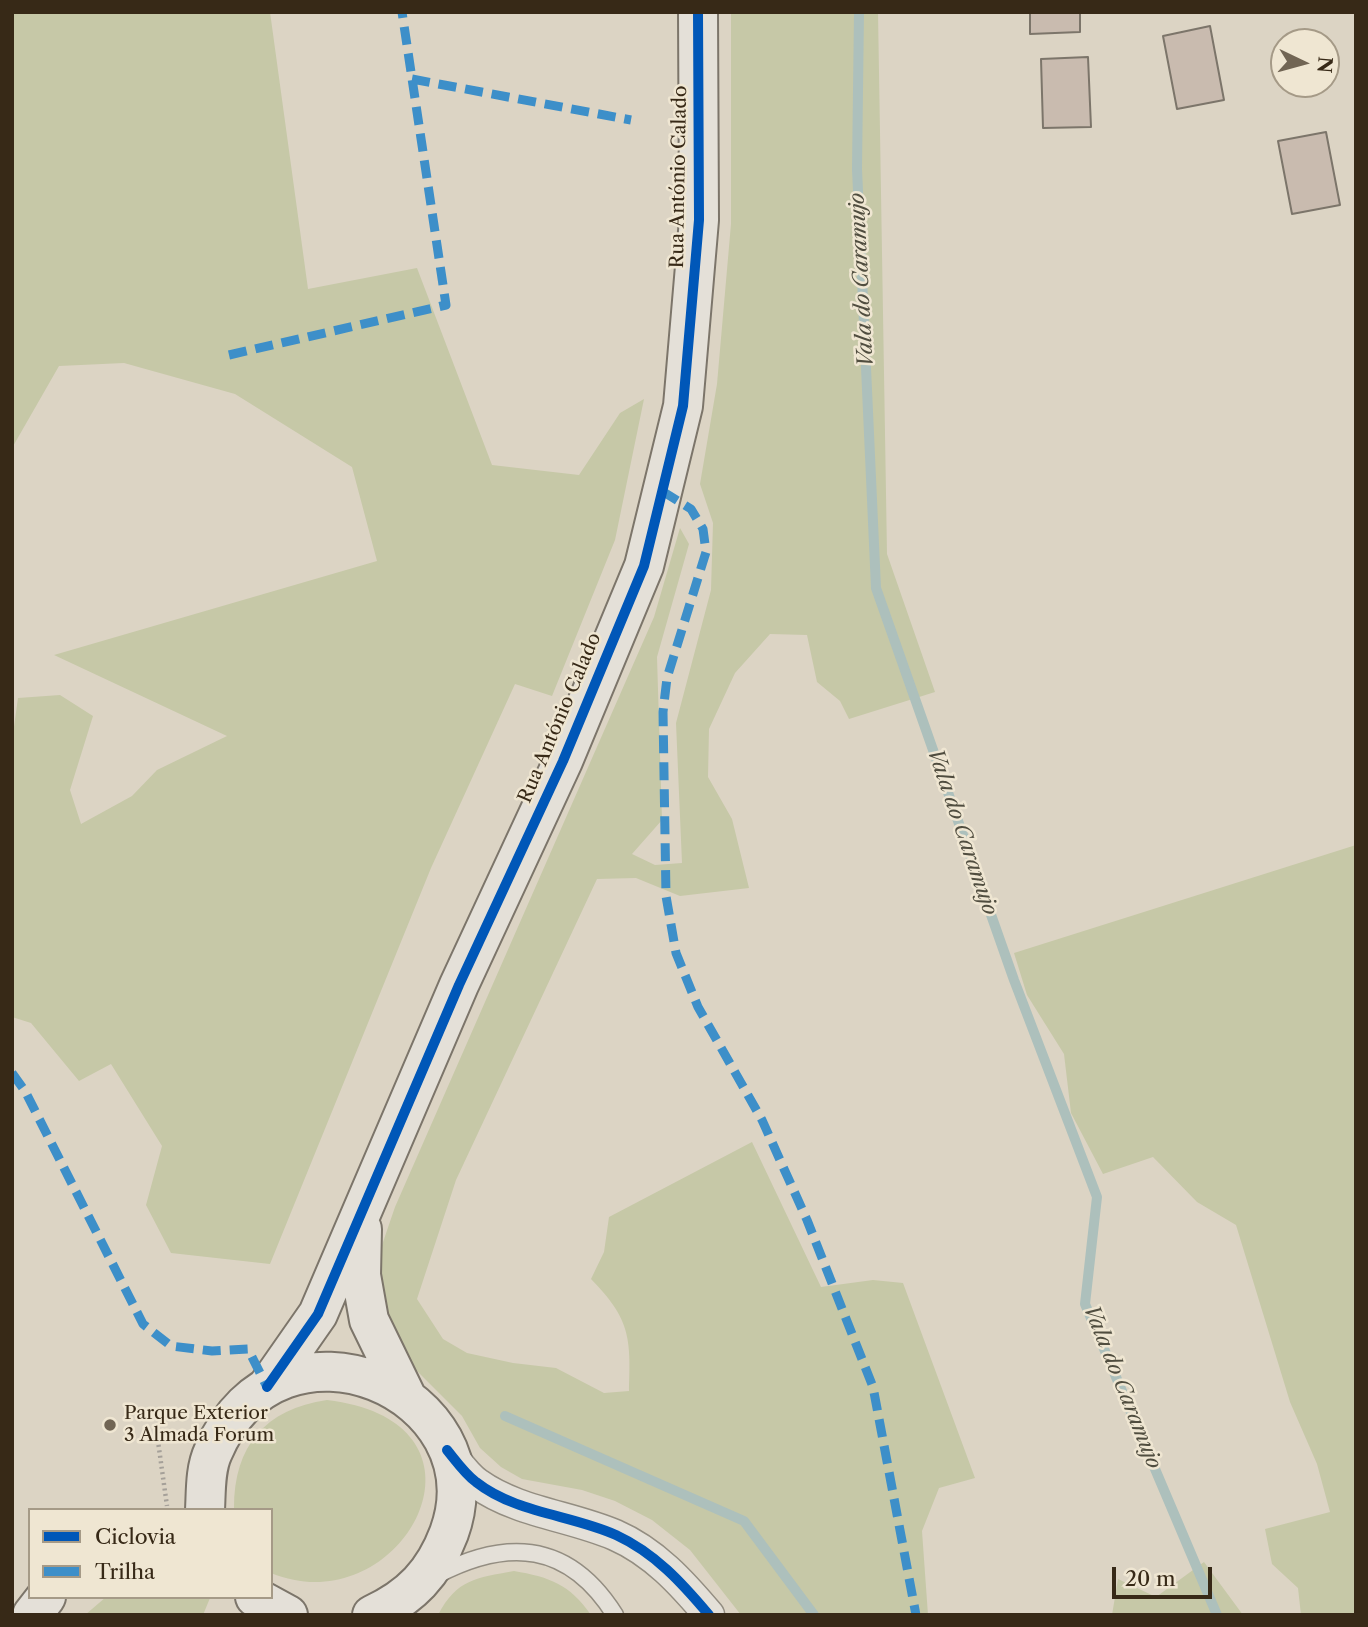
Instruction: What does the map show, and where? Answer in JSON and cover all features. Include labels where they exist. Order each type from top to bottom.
[{"type":"street","name":"Rua António Calado","points":[[267,1387],[318,1314],[459,985],[563,761],[644,565],[683,406],[699,220],[698,12]]},
{"type":"street","name":"Rua António Calado","points":[[362,1213],[361,1275],[369,1321],[406,1396]]},
{"type":"street","points":[[205,1508],[212,1454],[232,1417],[267,1387],[295,1375],[327,1370],[371,1377],[406,1396],[428,1418],[447,1450],[468,1475],[490,1492],[616,1535],[645,1551],[672,1572],[709,1615]]},
{"type":"street","points":[[372,1615],[397,1603],[422,1582],[439,1559],[454,1518],[455,1482],[447,1450]]},
{"type":"street","points":[[32,1615],[44,1599]]},
{"type":"street","points":[[259,1599],[288,1615]]},
{"type":"lane","points":[[422,1582],[475,1557],[494,1552],[526,1550],[567,1566],[588,1583],[615,1615]]},
{"type":"path","points":[[158,1434],[167,1508]]},
{"type":"green space","points":[[12,12],[270,12],[308,289],[417,268],[492,465],[579,475],[620,413],[644,399],[615,540],[552,696],[515,684],[431,868],[270,1264],[171,1253],[146,1205],[162,1146],[111,1064],[79,1081],[31,1023],[12,1017],[12,741],[18,698],[60,695],[93,716],[70,790],[81,824],[132,796],[157,770],[227,736],[54,655],[377,561],[352,467],[235,394],[124,363],[59,366],[12,448]]},
{"type":"green space","points":[[731,12],[878,12],[887,554],[935,692],[849,719],[840,701],[817,682],[807,635],[770,634],[735,673],[709,729],[708,777],[732,819],[749,888],[680,896],[636,878],[597,879],[456,1180],[417,1299],[443,1339],[467,1353],[513,1363],[556,1368],[604,1393],[629,1391],[628,1342],[621,1318],[591,1279],[604,1252],[609,1217],[752,1142],[821,1287],[873,1280],[903,1283],[975,1478],[939,1488],[922,1531],[928,1615],[741,1615],[690,1550],[652,1520],[615,1501],[582,1490],[522,1479],[501,1467],[480,1448],[462,1416],[414,1368],[380,1305],[381,1248],[395,1207],[654,617],[680,528],[689,544],[657,657],[662,820],[632,854],[655,865],[682,863],[676,723],[711,590],[713,523],[700,484],[717,384],[731,224]]},
{"type":"green space","points":[[1356,845],[1356,1615],[1301,1615],[1298,1588],[1272,1564],[1265,1529],[1330,1512],[1317,1464],[1290,1402],[1236,1225],[1197,1202],[1153,1157],[1103,1174],[1071,1113],[1064,1054],[1027,995],[1014,953]]},
{"type":"green space","points":[[327,1400],[383,1416],[415,1444],[426,1479],[418,1515],[395,1548],[361,1572],[319,1582],[273,1573],[273,1508],[234,1508],[235,1486],[240,1466],[257,1434],[286,1412]]},
{"type":"green space","points":[[1204,1562],[1243,1615],[1112,1615],[1118,1579],[1156,1597]]},
{"type":"green space","points":[[514,1571],[548,1579],[567,1589],[591,1615],[438,1615],[460,1587],[478,1579]]},
{"type":"green space","points":[[104,1599],[210,1599],[203,1615],[85,1615]]},
{"type":"building","points":[[1030,12],[1080,12],[1080,32],[1030,34]]},
{"type":"building","points":[[1210,26],[1224,100],[1177,109],[1163,36]]},
{"type":"building","points":[[1088,57],[1091,127],[1043,128],[1041,59]]},
{"type":"building","points":[[1326,132],[1340,205],[1292,214],[1278,141]]},
{"type":"waterway","name":"Vala do Caramujo","points":[[859,12],[857,169],[876,588],[1014,980],[1097,1197],[1085,1304],[1217,1615]]},
{"type":"waterway","name":"Vala do Caramujo","points":[[505,1416],[744,1521],[814,1615]]},
{"type":"marked path","points":[[229,355],[446,305],[402,12]]},
{"type":"marked path","points":[[412,79],[631,120]]},
{"type":"marked path","points":[[662,491],[691,509],[703,529],[706,552],[667,678],[663,712],[666,896],[676,953],[698,1007],[762,1120],[807,1220],[873,1387],[916,1615]]},
{"type":"marked path","points":[[12,1073],[25,1091],[143,1324],[171,1346],[212,1351],[248,1349],[267,1387]]},
{"type":"cycle path","points":[[267,1387],[318,1314],[459,985],[563,761],[644,566],[683,406],[699,220],[698,12]]},
{"type":"cycle path","points":[[447,1450],[476,1482],[508,1501],[599,1528],[630,1542],[667,1570],[709,1615]]},
{"type":"place","name":"Parque Exterior 3 Almada Forum","points":[[110,1425]]}]
